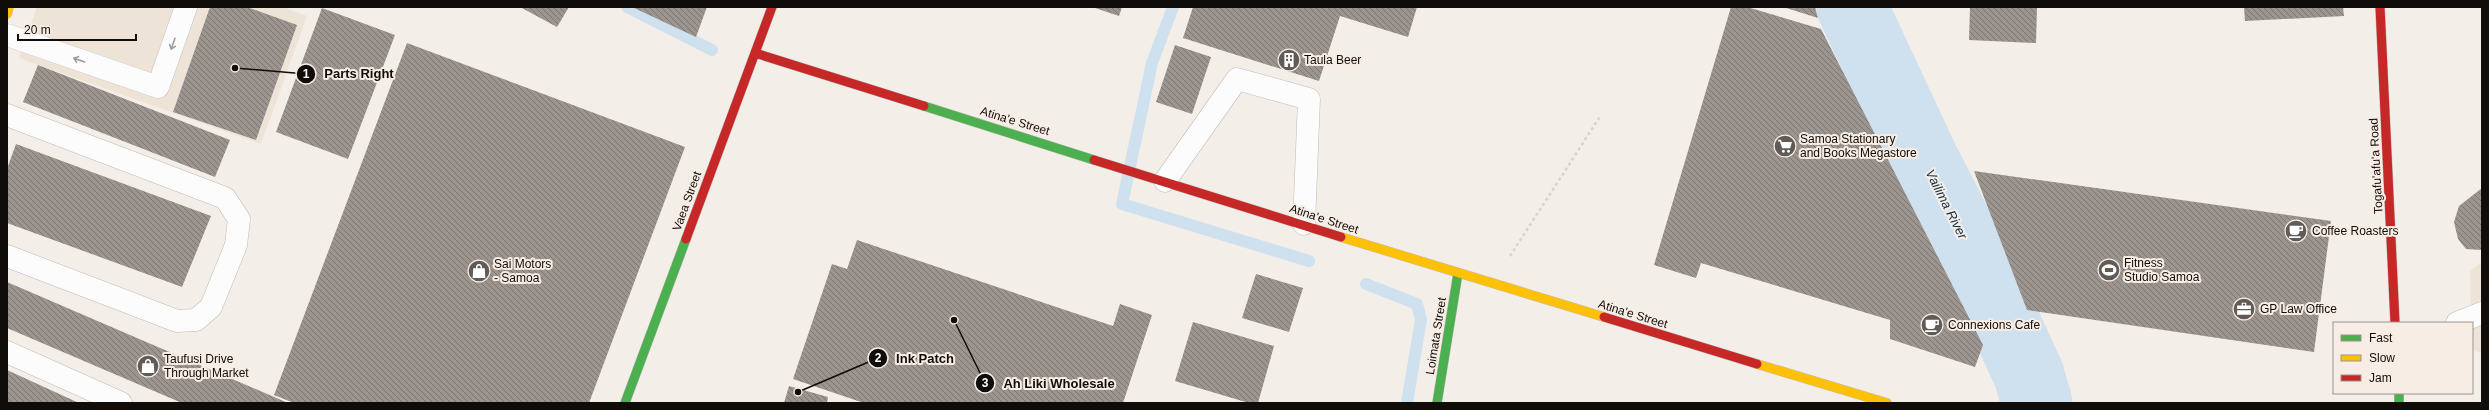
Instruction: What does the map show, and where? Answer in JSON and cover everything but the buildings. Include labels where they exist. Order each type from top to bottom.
[{"type":"main road","points":[[7,14],[9,7]]},
{"type":"main road","name":"Vaea Street","points":[[625,403],[772,7]]},
{"type":"main road","name":"Togafu'afu'a Road","points":[[2380,7],[2395,322]]},
{"type":"main road","name":"Atina'e Street","points":[[755,53],[1492,284],[1887,403]]},
{"type":"main road","name":"Loimata Street","points":[[1437,403],[1458,273]]},
{"type":"lane","points":[[7,35],[158,87],[186,7]]},
{"type":"lane","points":[[1156,178],[1237,79],[1309,99],[1304,224]]},
{"type":"lane","points":[[7,115],[224,198],[239,219],[236,245],[211,307],[196,320],[177,321],[7,256]]},
{"type":"lane","points":[[2460,322],[2482,313]]},
{"type":"lane","points":[[7,352],[121,403]]},
{"type":"path","points":[[1492,284],[1601,115]]},
{"type":"shaded area","points":[[37,7],[283,7],[307,16],[261,144],[19,58]]},
{"type":"shaded area","points":[[2482,262],[2482,354],[2473,350],[2470,271]]},
{"type":"waterway","points":[[627,7],[712,50]]},
{"type":"waterway","points":[[1173,7],[1152,63],[1122,204],[1309,261]]},
{"type":"waterway","name":"Vailima River","points":[[1852,7],[1923,159],[1983,275],[2029,375],[2037,403]]},
{"type":"waterway","points":[[1366,284],[1417,304],[1421,320],[1407,403]]},
{"type":"traffic: fast","points":[[924,106],[1094,160]]},
{"type":"traffic: fast","points":[[625,403],[686,239]]},
{"type":"traffic: fast","points":[[1437,403],[1458,273]]},
{"type":"traffic: fast","points":[[2399,394],[2399,403]]},
{"type":"traffic: slow","points":[[7,14],[9,7]]},
{"type":"traffic: slow","points":[[1341,237],[1604,317]]},
{"type":"traffic: slow","points":[[1757,364],[1887,403]]},
{"type":"traffic: jam","points":[[686,239],[772,7]]},
{"type":"traffic: jam","points":[[2380,7],[2395,322]]},
{"type":"traffic: jam","points":[[755,53],[924,106]]},
{"type":"traffic: jam","points":[[1094,160],[1341,237]]},
{"type":"traffic: jam","points":[[1604,317],[1757,364]]},
{"type":"place","name":"Taula Beer","points":[[1289,60]]},
{"type":"place","name":"Parts Right","points":[[235,68]]},
{"type":"place","name":"Samoa Stationary and Books Megastore","points":[[1785,146]]},
{"type":"place","name":"Coffee Roasters","points":[[2296,231]]},
{"type":"place","name":"Fitness Studio Samoa","points":[[2109,270]]},
{"type":"place","name":"Sai Motors - Samoa","points":[[479,271]]},
{"type":"place","name":"GP Law Office","points":[[2244,309]]},
{"type":"place","name":"Ah Liki Wholesale","points":[[954,320]]},
{"type":"place","name":"Connexions Cafe","points":[[1932,325]]},
{"type":"place","name":"Taufusi Drive Through Market","points":[[148,366]]},
{"type":"place","name":"Ink Patch","points":[[798,392]]}]
